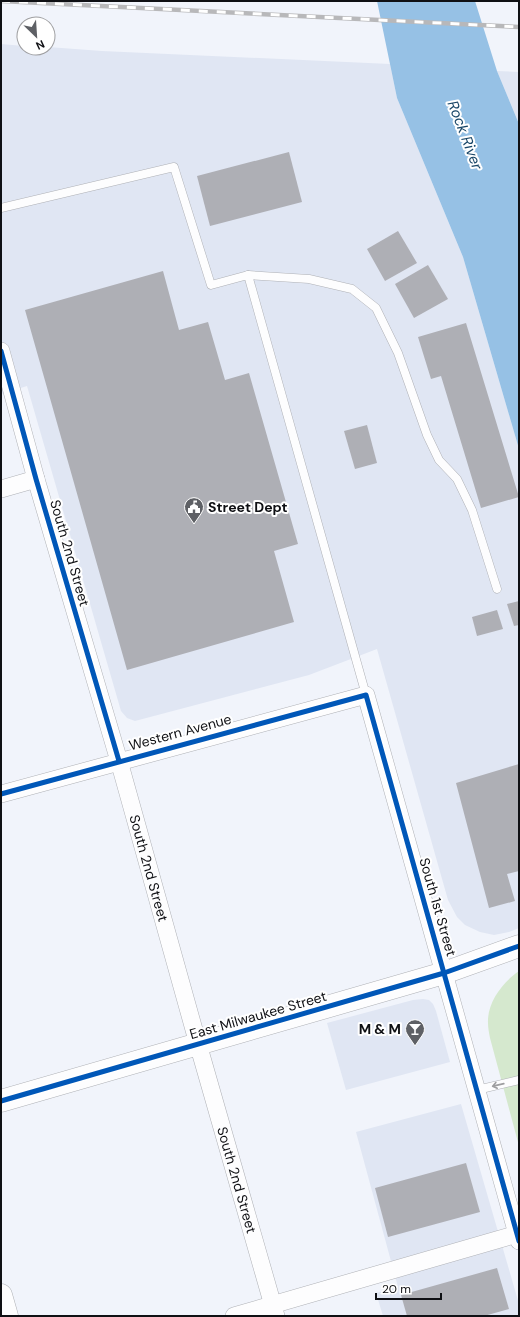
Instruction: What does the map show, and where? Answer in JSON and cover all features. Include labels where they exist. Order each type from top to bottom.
[{"type":"street","name":"South 2nd Street","points":[[1,351],[36,479],[119,761],[198,1044],[275,1310]]},
{"type":"street","points":[[1,489],[36,479]]},
{"type":"street","name":"Western Avenue","points":[[1,794],[366,695]]},
{"type":"street","name":"South 1st Street","points":[[366,695],[518,1238]]},
{"type":"street","name":"East Milwaukee Street","points":[[1,1101],[444,973],[519,946]]},
{"type":"street","points":[[234,1316],[275,1310],[518,1238]]},
{"type":"street","points":[[1,1295],[7,1316]]},
{"type":"lane","points":[[1,208],[174,166],[211,285],[248,275],[309,279],[352,289],[376,308],[398,352],[427,435],[439,460],[457,479],[472,510],[497,589]]},
{"type":"lane","points":[[248,275],[366,695]]},
{"type":"lane","points":[[477,1090],[519,1080]]},
{"type":"shaded area","points":[[1,44],[16,45],[16,56],[56,56],[56,48],[390,64],[397,98],[463,257],[519,449],[519,928],[494,935],[480,932],[465,925],[457,917],[448,900],[377,649],[309,675],[135,721],[127,718],[121,711],[27,386],[1,394]]},
{"type":"shaded area","points":[[497,71],[519,72],[519,124]]},
{"type":"shaded area","points":[[413,1000],[429,1000],[433,1004],[436,1011],[450,1062],[346,1090],[327,1023]]},
{"type":"shaded area","points":[[461,1104],[519,1304],[519,1316],[383,1316],[376,1293],[398,1287],[356,1132]]},
{"type":"green space","points":[[519,971],[519,1146],[490,1038],[488,1029],[488,1015],[497,993],[507,981]]},
{"type":"water","name":"Rock River","points":[[377,1],[475,1],[497,71],[519,124],[519,449],[463,257],[397,98]]},
{"type":"building","points":[[289,152],[302,202],[210,226],[197,176]]},
{"type":"building","points":[[398,231],[417,263],[385,281],[367,249]]},
{"type":"building","points":[[428,265],[448,299],[414,318],[395,284]]},
{"type":"building","points":[[163,271],[179,330],[208,322],[225,380],[249,373],[298,544],[274,551],[294,622],[127,670],[25,310]]},
{"type":"building","points":[[466,323],[519,497],[481,508],[441,376],[431,379],[418,337]]},
{"type":"building","points":[[367,425],[377,463],[355,469],[344,431]]},
{"type":"building","points":[[519,601],[519,625],[514,626],[507,604]]},
{"type":"building","points":[[497,610],[503,629],[477,636],[472,617]]},
{"type":"building","points":[[519,764],[519,871],[507,874],[515,901],[489,908],[456,783]]},
{"type":"building","points":[[466,1163],[480,1212],[388,1237],[375,1188]]},
{"type":"building","points":[[497,1268],[509,1309],[484,1316],[407,1316],[401,1295]]},
{"type":"railway","points":[[1,1],[519,27]]},
{"type":"cycle path","points":[[1,351],[36,479],[119,761]]},
{"type":"cycle path","points":[[1,794],[366,695],[519,1241]]},
{"type":"cycle path","points":[[1,1101],[444,973],[519,946]]},
{"type":"place","name":"Street Dept","points":[[194,524]]},
{"type":"place","name":"M & M","points":[[415,1046]]}]
